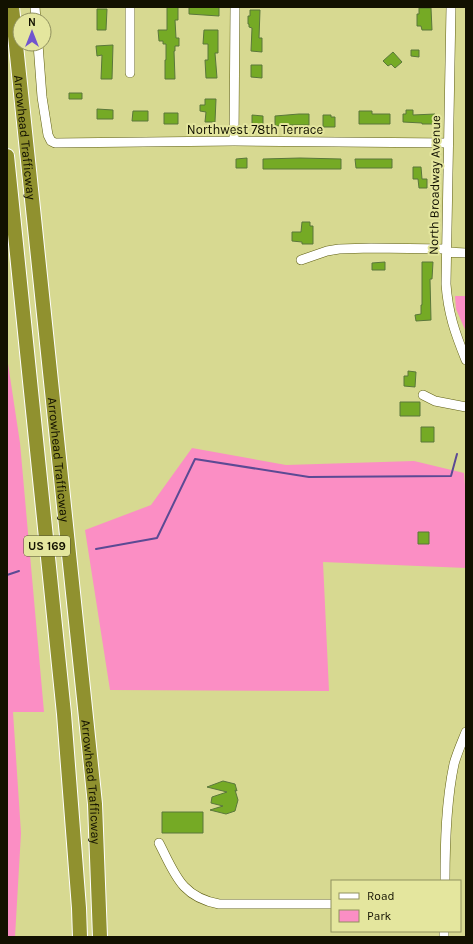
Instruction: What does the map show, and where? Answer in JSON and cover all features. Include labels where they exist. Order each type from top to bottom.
[{"type":"highway","name":"Arrowhead Trafficway","points":[[12,7],[95,804],[100,937]]},
{"type":"highway","name":"Arrowhead Trafficway","points":[[7,156],[64,714],[80,937]]},
{"type":"street","points":[[130,7],[130,73]]},
{"type":"street","points":[[234,141],[235,7]]},
{"type":"street","name":"North Broadway Avenue","points":[[451,7],[446,251],[447,304],[453,327],[466,360]]},
{"type":"street","name":"Northwest 78th Terrace","points":[[39,52],[42,97],[48,135],[51,142],[234,141],[448,143]]},
{"type":"street","points":[[301,260],[327,251],[339,249],[371,248],[466,253]]},
{"type":"street","points":[[423,395],[435,401],[466,407]]},
{"type":"street","points":[[445,880],[446,828],[450,794],[455,763],[466,732]]},
{"type":"street","points":[[159,843],[178,880],[189,892],[208,902],[219,904],[331,904]]},
{"type":"green space","points":[[455,296],[466,296],[466,332],[456,309]]},
{"type":"green space","points":[[7,357],[20,443],[44,712],[13,712],[21,833],[15,937],[7,937]]},
{"type":"green space","points":[[192,448],[286,465],[414,461],[464,473],[466,498],[466,568],[323,562],[329,691],[110,690],[85,530],[151,505]]},
{"type":"building","points":[[167,7],[178,7],[178,20],[175,20],[176,38],[179,38],[179,46],[175,46],[174,51],[175,79],[165,79],[166,44],[163,44],[163,41],[159,41],[158,30],[167,30]]},
{"type":"building","points":[[189,7],[219,7],[219,16],[189,14]]},
{"type":"building","points":[[419,8],[431,8],[432,30],[422,30],[421,26],[417,26],[417,14],[419,14]]},
{"type":"building","points":[[97,9],[107,9],[106,30],[97,30]]},
{"type":"building","points":[[250,10],[260,10],[259,38],[262,38],[262,52],[251,51],[252,28],[249,27],[248,24]]},
{"type":"building","points":[[204,30],[218,30],[218,53],[215,53],[217,78],[206,78],[205,60],[208,60],[208,44],[203,44]]},
{"type":"building","points":[[113,45],[112,79],[101,79],[102,55],[97,56],[96,46]]},
{"type":"building","points":[[411,50],[419,50],[419,57],[411,56]]},
{"type":"building","points":[[393,52],[402,62],[395,68],[391,64],[388,66],[383,61]]},
{"type":"building","points":[[251,65],[262,65],[262,78],[251,77]]},
{"type":"building","points":[[69,93],[82,93],[82,99],[69,99]]},
{"type":"building","points":[[205,99],[216,99],[215,122],[205,122],[206,112],[200,111],[200,105],[205,105]]},
{"type":"building","points":[[97,109],[113,110],[113,119],[97,119]]},
{"type":"building","points":[[406,110],[413,110],[413,115],[435,114],[435,124],[403,122],[403,114],[406,114]]},
{"type":"building","points":[[133,111],[148,111],[148,121],[132,121]]},
{"type":"building","points":[[359,111],[372,111],[372,114],[390,114],[390,124],[359,124]]},
{"type":"building","points":[[164,113],[178,113],[178,124],[164,124]]},
{"type":"building","points":[[309,114],[309,125],[275,126],[275,116]]},
{"type":"building","points":[[252,115],[263,116],[263,125],[252,125]]},
{"type":"building","points":[[323,115],[331,115],[331,117],[335,117],[335,127],[323,127]]},
{"type":"building","points":[[247,158],[247,168],[236,168],[236,159]]},
{"type":"building","points":[[263,159],[341,159],[341,169],[263,169]]},
{"type":"building","points":[[355,159],[392,159],[392,168],[356,168]]},
{"type":"building","points":[[413,167],[421,167],[422,179],[427,179],[427,188],[419,188],[418,179],[413,179]]},
{"type":"building","points":[[302,222],[310,222],[310,226],[313,226],[313,244],[302,244],[302,242],[292,241],[292,232],[301,232]]},
{"type":"building","points":[[385,262],[385,270],[372,270],[372,263]]},
{"type":"building","points":[[422,262],[433,262],[432,279],[430,279],[431,320],[416,321],[415,315],[421,314],[422,305]]},
{"type":"building","points":[[408,371],[416,372],[415,387],[404,386],[404,376],[408,376]]},
{"type":"building","points":[[400,402],[420,402],[420,416],[400,416]]},
{"type":"building","points":[[421,427],[434,427],[434,442],[421,442]]},
{"type":"building","points":[[418,532],[429,532],[429,544],[418,544]]},
{"type":"building","points":[[223,781],[235,784],[238,800],[235,811],[226,814],[210,810],[223,806],[211,803],[212,797],[227,792],[207,787]]},
{"type":"building","points":[[162,812],[203,812],[203,833],[162,833]]},
{"type":"waterway","points":[[96,549],[157,538],[195,459],[309,477],[451,476],[457,454]]},
{"type":"waterway","points":[[7,575],[19,571]]}]
